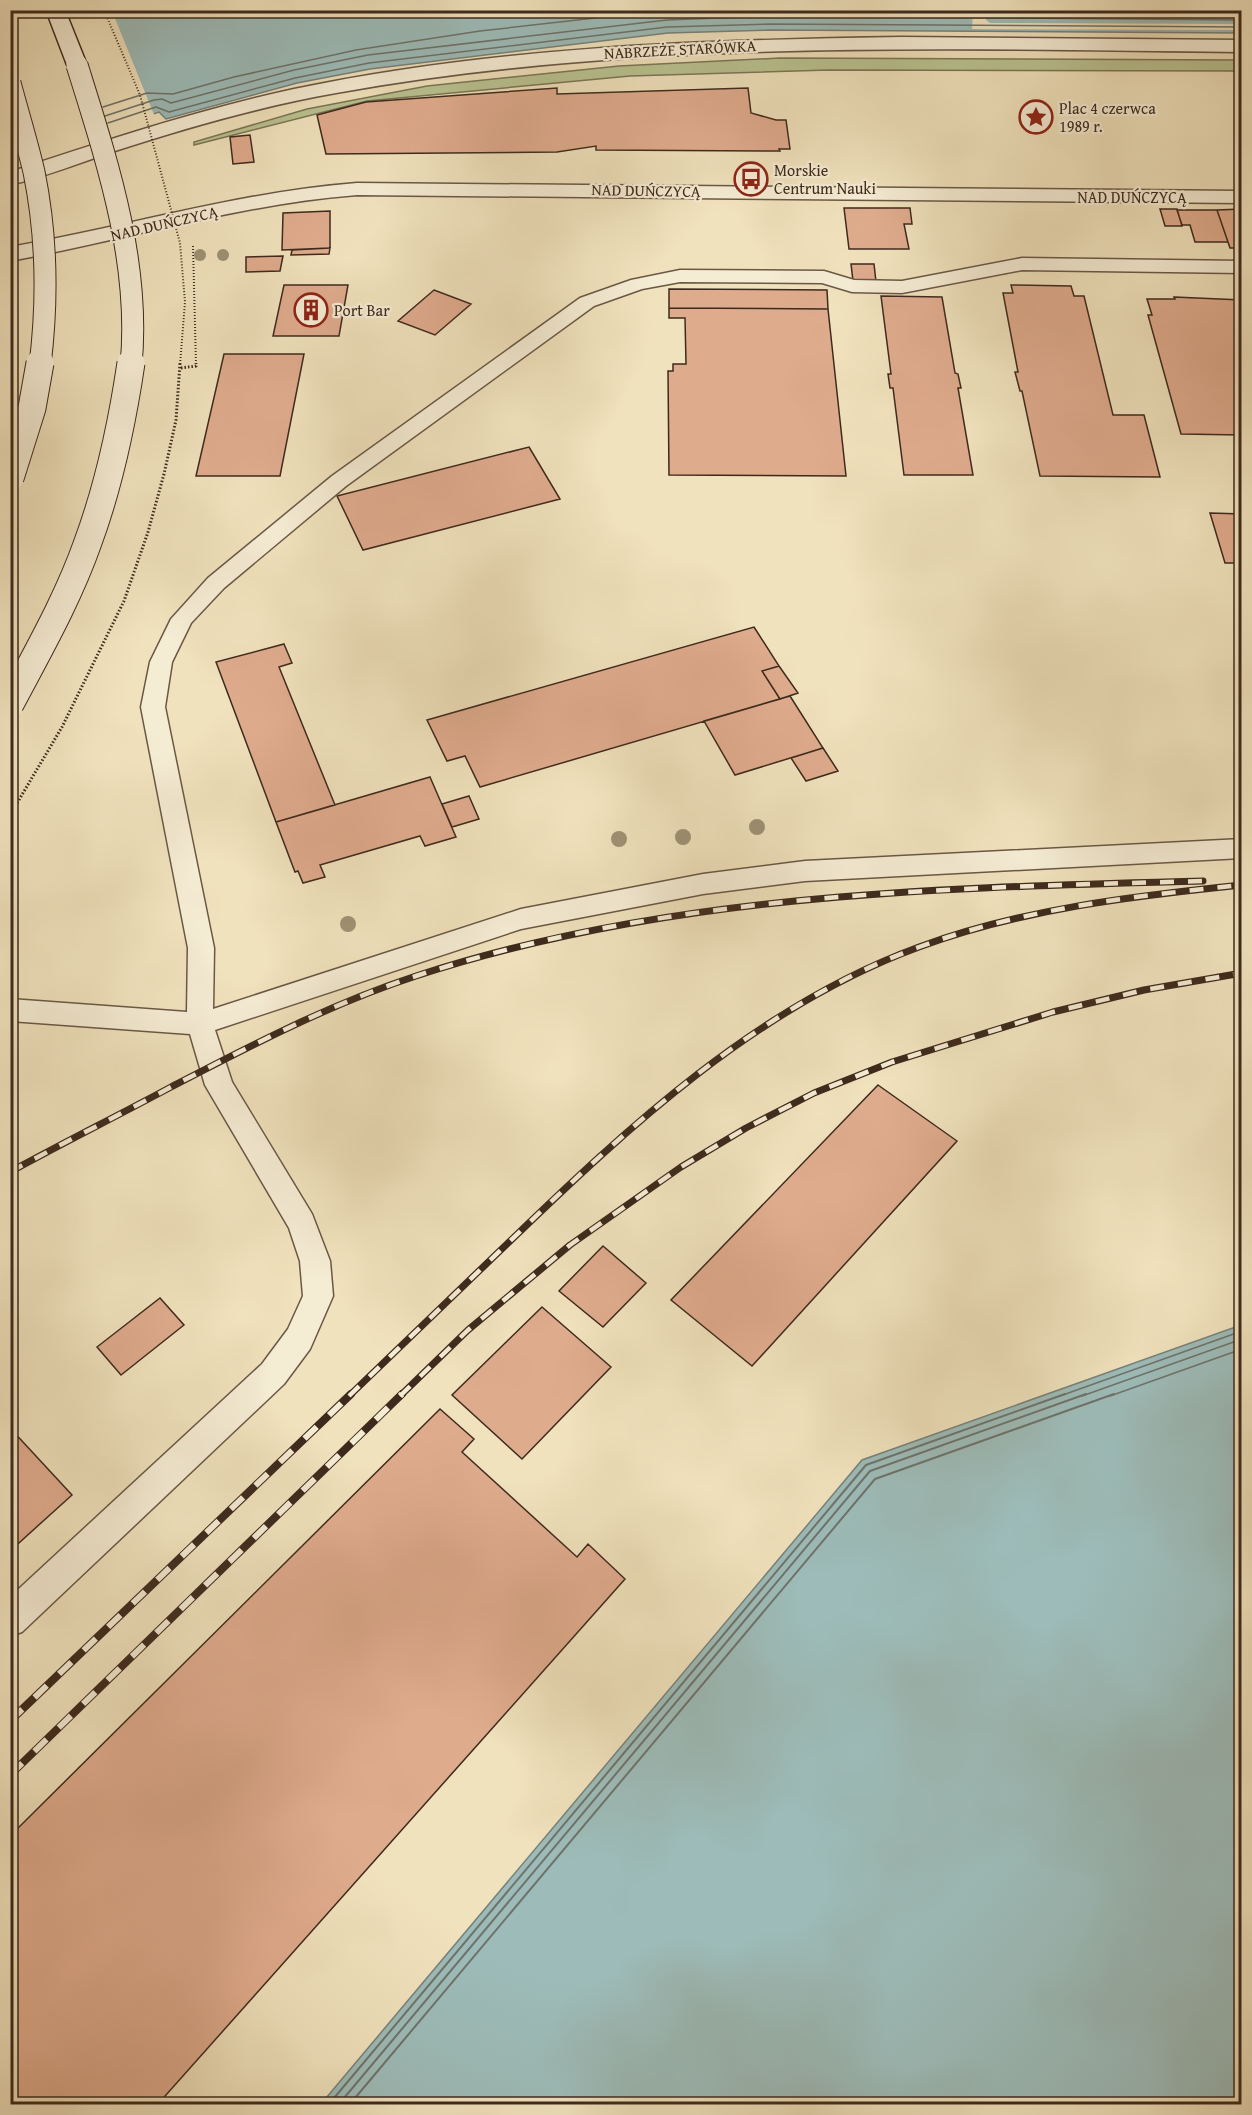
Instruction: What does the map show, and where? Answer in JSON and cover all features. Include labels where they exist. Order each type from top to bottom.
[{"type":"street","points":[[55,10],[77,65]]},
{"type":"street","points":[[10,704],[54,622],[88,542],[121,429],[134,330],[128,265],[107,161],[77,65],[64,10]]},
{"type":"street","name":"NABRZEŻE STARÓWKA","points":[[10,178],[128,140],[247,107],[334,87],[443,70],[576,55],[725,45],[1242,46]]},
{"type":"street","points":[[10,83],[36,186],[45,268],[40,362],[35,398],[10,478]]},
{"type":"street","name":"NAD DUŃCZYCĄ","points":[[10,254],[57,246],[290,195],[368,189],[1242,197]]},
{"type":"lane","points":[[10,1620],[273,1374],[299,1339],[318,1296],[315,1261],[303,1222],[219,1085],[200,1024],[201,948],[153,707],[161,662],[182,619],[216,583],[339,481],[587,302],[638,284],[680,276],[824,277],[852,286],[902,287],[1022,264],[1242,267]]},
{"type":"lane","points":[[10,1010],[200,1024],[521,919],[703,884],[804,871],[1242,848]]},
{"type":"path","points":[[181,368],[196,366],[192,216]]},
{"type":"green space","points":[[780,58],[1241,60],[1242,71],[829,70],[630,76],[367,101],[194,145],[194,142],[307,109],[427,86],[619,66]]},
{"type":"water","points":[[1241,10],[1242,33],[770,30],[668,33],[370,69],[297,83],[166,119],[159,112],[11,162],[10,11]]},
{"type":"water","points":[[1241,1325],[1241,2104],[321,2104],[862,1460]]},
{"type":"pier","points":[[11,11],[112,11],[155,117],[10,165]]},
{"type":"pier","points":[[973,11],[987,11],[986,20],[990,23],[1241,24],[1241,30],[972,29]]},
{"type":"building","points":[[557,88],[557,94],[748,88],[751,113],[776,120],[786,120],[790,149],[779,149],[780,151],[596,150],[596,146],[557,152],[326,154],[317,115],[366,102]]},
{"type":"building","points":[[250,135],[254,162],[233,164],[230,137]]},
{"type":"building","points":[[844,208],[910,208],[912,224],[904,224],[909,249],[849,249]]},
{"type":"building","points":[[1160,209],[1177,209],[1182,226],[1165,226]]},
{"type":"building","points":[[1242,209],[1242,248],[1230,248],[1217,210]]},
{"type":"building","points":[[1177,210],[1217,210],[1228,242],[1195,242],[1190,225],[1182,225]]},
{"type":"building","points":[[330,211],[330,248],[282,250],[283,213]]},
{"type":"building","points":[[330,248],[329,254],[291,255],[292,250]]},
{"type":"building","points":[[283,256],[280,271],[246,272],[246,257]]},
{"type":"building","points":[[851,264],[874,264],[876,282],[853,281]]},
{"type":"building","name":"Port Bar","points":[[284,285],[348,285],[339,336],[273,336]]},
{"type":"building","points":[[1011,285],[1071,286],[1074,296],[1084,296],[1113,415],[1144,415],[1160,477],[1040,476],[1022,391],[1020,391],[1015,372],[1018,372],[1003,293],[1013,293]]},
{"type":"building","points":[[669,289],[827,290],[828,309],[669,308]]},
{"type":"building","points":[[434,290],[471,304],[435,335],[398,321]]},
{"type":"building","points":[[881,296],[942,297],[955,373],[958,374],[961,388],[958,388],[973,475],[904,475],[893,388],[890,388],[888,374],[891,374]]},
{"type":"building","points":[[1174,297],[1242,300],[1242,435],[1181,434],[1148,315],[1152,315],[1147,299],[1175,299]]},
{"type":"building","points":[[669,308],[828,309],[846,476],[669,475],[668,371],[673,371],[673,364],[686,364],[685,318],[669,318]]},
{"type":"building","points":[[224,354],[304,354],[280,476],[196,476]]},
{"type":"building","points":[[529,447],[560,499],[363,550],[337,496]]},
{"type":"building","points":[[1210,513],[1242,514],[1242,563],[1225,563]]},
{"type":"building","points":[[754,627],[779,666],[762,671],[780,699],[480,787],[465,756],[447,761],[427,720]]},
{"type":"building","points":[[284,644],[292,663],[279,667],[335,805],[276,822],[216,662]]},
{"type":"building","points":[[779,666],[798,693],[780,699],[762,671]]},
{"type":"building","points":[[790,696],[823,748],[735,775],[704,721]]},
{"type":"building","points":[[823,748],[838,771],[806,781],[791,758]]},
{"type":"building","points":[[430,777],[456,837],[425,846],[420,836],[320,865],[325,877],[303,883],[298,871],[295,872],[276,822]]},
{"type":"building","points":[[469,796],[479,819],[452,827],[442,804]]},
{"type":"building","points":[[878,1085],[957,1141],[752,1366],[671,1300]]},
{"type":"building","points":[[603,1246],[646,1283],[603,1327],[559,1291]]},
{"type":"building","points":[[160,1298],[184,1325],[121,1375],[97,1347]]},
{"type":"building","points":[[542,1307],[611,1367],[522,1459],[452,1395]]},
{"type":"building","points":[[440,1409],[474,1439],[462,1452],[577,1557],[588,1544],[625,1579],[158,2104],[10,2104],[10,1836]]},
{"type":"building","points":[[10,1428],[72,1495],[10,1551]]},
{"type":"railway","points":[[10,1172],[231,1056],[353,999],[416,976],[512,948],[609,927],[707,911],[805,900],[1004,887],[1203,881]]},
{"type":"railway","points":[[349,1396],[553,1200],[648,1114],[750,1036],[804,1002],[860,972],[919,947],[998,923],[1119,899],[1242,885]]},
{"type":"railway","points":[[400,1396],[468,1330],[570,1245],[681,1167],[746,1128],[814,1093],[892,1062],[1053,1012],[1144,990],[1242,973]]},
{"type":"railway","points":[[10,1721],[351,1394]]},
{"type":"railway","points":[[10,1775],[402,1394]]},
{"type":"place","name":"Plac 4 czerwca 1989 r.","points":[[1036,117]]},
{"type":"place","name":"Morskie Centrum Nauki","points":[[751,179]]},
{"type":"place","name":"Port Bar","points":[[311,310]]}]
